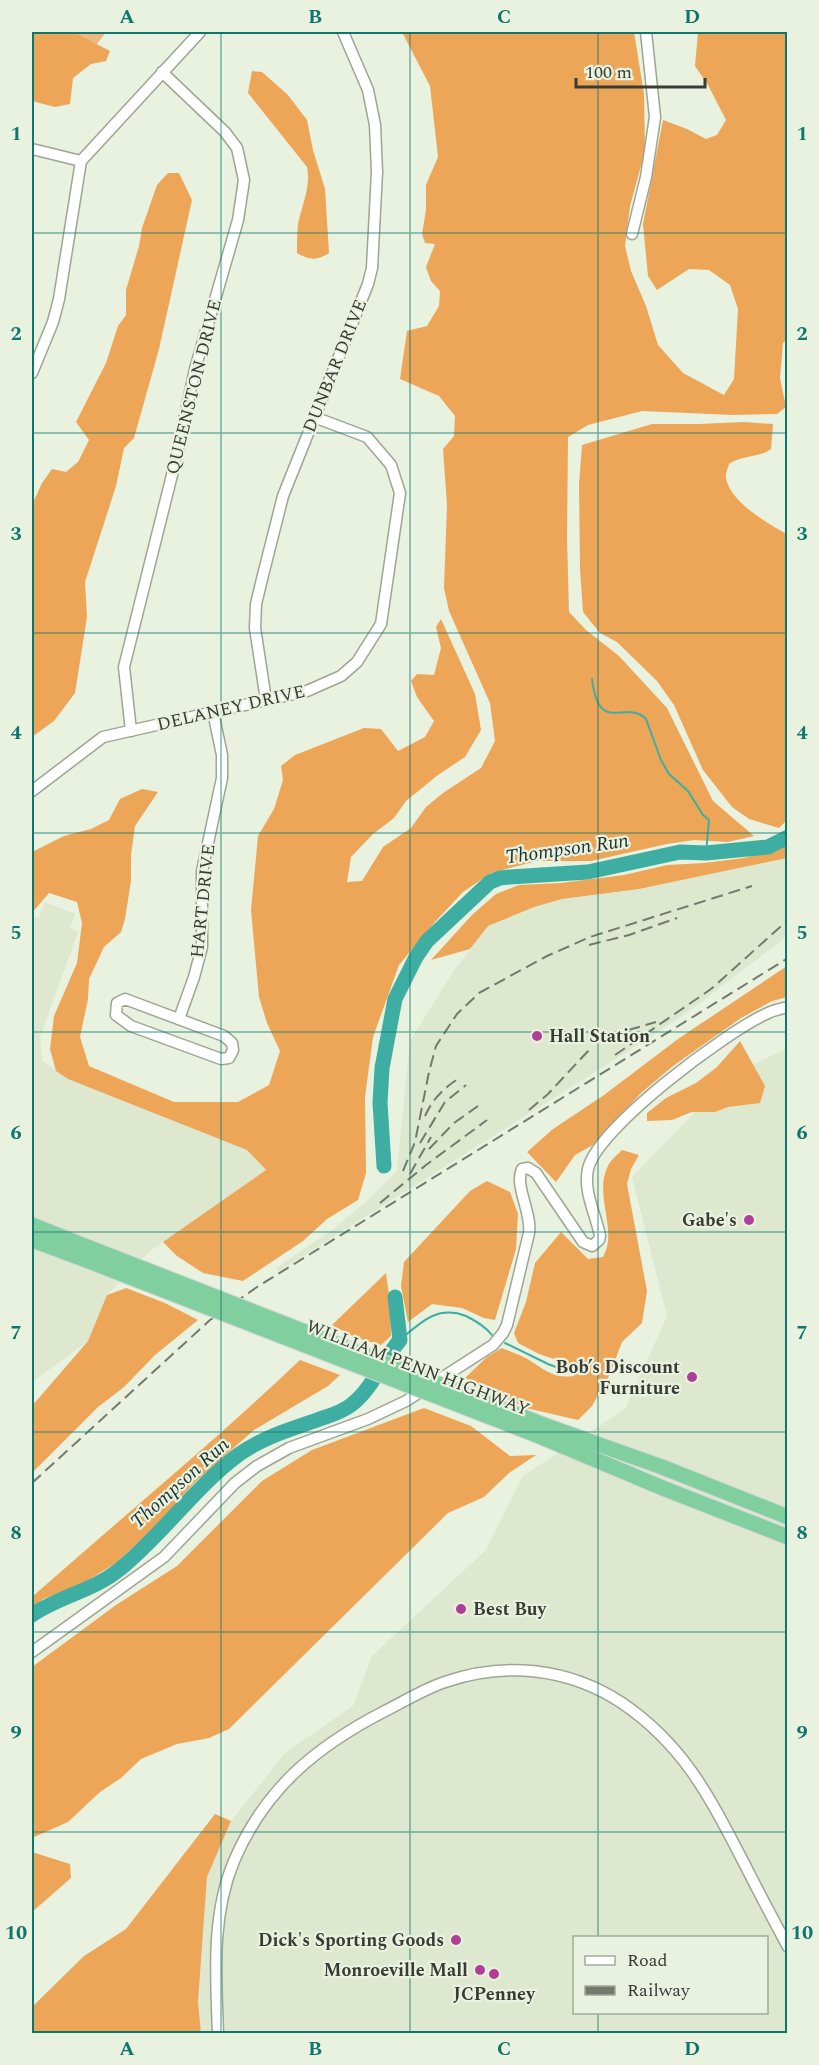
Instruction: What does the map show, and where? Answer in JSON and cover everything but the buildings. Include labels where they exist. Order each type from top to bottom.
[{"type":"highway","name":"WILLIAM PENN HIGHWAY","points":[[32,1225],[88,1254],[542,1430],[662,1467],[788,1517]]},
{"type":"highway","name":"WILLIAM PENN HIGHWAY","points":[[32,1240],[88,1254]]},
{"type":"highway","name":"WILLIAM PENN HIGHWAY","points":[[542,1430],[664,1489],[788,1537]]},
{"type":"street","points":[[32,373],[53,322],[59,299],[81,161],[200,32]]},
{"type":"street","name":"DUNBAR DRIVE","points":[[266,700],[255,628],[256,604],[283,496],[368,284],[372,268],[377,172],[375,125],[368,90],[342,32]]},
{"type":"street","points":[[632,234],[646,177],[655,117],[646,32]]},
{"type":"street","name":"QUEENSTON DRIVE","points":[[131,731],[124,667],[174,467],[195,369],[238,220],[244,180],[237,148],[225,132],[162,72]]},
{"type":"street","points":[[32,149],[81,161]]},
{"type":"street","name":"DELANEY DRIVE","points":[[32,791],[103,737],[307,691],[340,676],[357,662],[381,624],[400,493],[391,465],[367,437],[314,417]]},
{"type":"street","name":"HART DRIVE","points":[[179,1019],[202,947],[202,871],[222,778],[222,755],[213,712]]},
{"type":"street","points":[[125,999],[179,1019],[224,1036],[232,1043],[233,1050],[229,1058],[221,1059],[131,1026],[116,1015],[117,1003],[125,999]]},
{"type":"street","points":[[32,1652],[158,1563],[235,1483],[257,1466],[289,1449],[368,1419],[406,1401],[493,1345],[507,1325],[529,1233],[530,1218],[520,1182],[522,1169],[528,1168],[536,1173],[583,1242],[592,1246],[596,1244],[600,1236],[587,1178],[592,1159],[599,1149],[649,1098],[722,1040],[767,1013],[788,1007]]},
{"type":"street","points":[[219,2034],[216,1961],[220,1906],[238,1851],[268,1802],[304,1762],[343,1734],[430,1688],[486,1671],[530,1670],[572,1679],[619,1702],[654,1730],[672,1747],[706,1791],[788,1947]]},
{"type":"shaded area","points":[[32,32],[106,32],[97,44]]},
{"type":"shaded area","points":[[32,32],[73,32],[110,51],[106,61],[91,64],[73,78],[70,104],[55,107],[32,101]]},
{"type":"shaded area","points":[[402,32],[634,32],[644,94],[645,151],[630,206],[625,246],[631,271],[646,306],[658,345],[683,373],[724,395],[734,379],[738,309],[730,285],[709,270],[689,269],[657,290],[648,276],[643,224],[663,120],[706,139],[717,135],[726,120],[708,85],[695,66],[698,32],[787,32],[788,339],[783,343],[780,378],[786,407],[777,414],[733,415],[642,411],[588,425],[568,437],[569,612],[586,630],[619,656],[667,708],[713,801],[754,836],[728,842],[694,840],[667,844],[591,861],[537,861],[491,873],[463,892],[399,965],[373,1037],[365,1097],[366,1173],[358,1200],[327,1219],[303,1241],[243,1281],[203,1273],[177,1256],[163,1242],[266,1170],[247,1150],[68,1079],[56,1071],[50,1049],[54,1016],[77,963],[82,923],[77,902],[49,893],[32,913],[32,852],[64,836],[91,829],[109,820],[120,799],[142,789],[158,792],[135,826],[131,855],[131,881],[125,919],[121,932],[104,947],[89,979],[88,999],[80,1037],[89,1066],[174,1102],[238,1102],[269,1085],[280,1051],[267,1023],[259,997],[251,910],[258,836],[274,809],[283,780],[281,766],[295,755],[364,728],[381,729],[398,751],[425,737],[434,721],[417,697],[411,681],[417,674],[434,675],[441,648],[436,627],[441,619],[475,694],[481,730],[465,757],[406,801],[394,818],[373,834],[351,857],[347,882],[362,881],[383,847],[411,828],[426,807],[443,793],[481,768],[495,741],[490,703],[449,611],[444,588],[447,505],[443,449],[454,436],[455,416],[439,396],[400,379],[407,331],[427,326],[439,306],[440,291],[431,281],[426,267],[435,244],[425,243],[422,234],[426,210],[426,185],[438,157],[430,86]]},
{"type":"shaded area","points":[[252,71],[262,72],[288,95],[307,120],[325,189],[329,253],[321,257],[309,258],[297,253],[298,224],[308,182],[307,167],[248,93]]},
{"type":"shaded area","points":[[168,173],[179,173],[192,200],[159,349],[134,438],[124,448],[116,486],[85,582],[87,617],[75,693],[54,721],[32,737],[32,505],[42,483],[52,469],[66,472],[78,462],[89,440],[76,422],[106,363],[118,326],[126,315],[126,290],[142,228],[157,185]]},
{"type":"shaded area","points":[[744,422],[773,424],[771,449],[729,464],[726,476],[729,487],[750,511],[787,534],[788,819],[779,828],[749,819],[732,807],[703,770],[674,705],[657,681],[617,642],[600,633],[583,612],[579,484],[582,445],[652,424]]},
{"type":"shaded area","points":[[787,845],[787,858],[639,889],[562,899],[534,907],[488,926],[470,949],[431,960],[472,915],[496,894],[519,885],[561,883],[624,875],[667,865],[744,858],[777,850]]},
{"type":"shaded area","points":[[787,858],[787,935],[781,941],[692,1009],[646,1040],[279,1271],[276,1268],[332,1230],[368,1200],[397,1171],[410,1041],[453,972],[488,926],[534,907],[562,899],[639,889]]},
{"type":"shaded area","points":[[45,902],[75,914],[70,928],[78,932],[40,1037],[42,1061],[68,1079],[247,1150],[266,1171],[150,1251],[107,1295],[88,1341],[32,1382],[32,916],[39,918]]},
{"type":"shaded area","points":[[787,966],[787,997],[772,1001],[741,1018],[673,1066],[641,1093],[593,1145],[575,1155],[556,1182],[527,1152],[553,1129],[604,1095],[678,1039]]},
{"type":"shaded area","points":[[740,1041],[765,1086],[760,1103],[728,1107],[715,1112],[692,1112],[672,1120],[647,1121],[647,1113],[666,1098],[696,1083],[717,1067]]},
{"type":"shaded area","points":[[787,1048],[787,2033],[201,2034],[198,2003],[207,1877],[231,1821],[285,1753],[353,1706],[372,1656],[486,1550],[523,1476],[625,1409],[667,1316],[632,1177],[730,1076]]},
{"type":"shaded area","points":[[622,1150],[639,1155],[631,1169],[627,1184],[647,1291],[642,1323],[622,1342],[609,1376],[592,1406],[578,1420],[526,1408],[465,1378],[487,1357],[502,1348],[526,1358],[550,1373],[567,1377],[574,1376],[572,1365],[539,1354],[518,1343],[514,1333],[526,1302],[535,1263],[561,1232],[588,1259],[603,1257],[608,1235],[603,1187],[605,1175],[610,1162]]},
{"type":"shaded area","points":[[487,1181],[510,1192],[518,1214],[516,1249],[495,1320],[484,1318],[462,1308],[432,1304],[408,1322],[401,1286],[404,1262],[470,1191]]},
{"type":"shaded area","points":[[386,1273],[391,1336],[381,1345],[354,1337],[332,1325]]},
{"type":"shaded area","points":[[126,1288],[165,1303],[198,1320],[155,1355],[124,1387],[98,1407],[32,1473],[32,1406],[88,1341],[107,1295]]},
{"type":"shaded area","points":[[300,1360],[340,1375],[328,1386],[254,1430],[194,1483],[158,1524],[116,1563],[80,1585],[43,1599],[32,1609],[32,1597],[201,1450]]},
{"type":"shaded area","points":[[424,1408],[471,1426],[510,1456],[536,1455],[509,1473],[484,1497],[448,1513],[229,1729],[209,1738],[177,1744],[141,1759],[121,1778],[100,1792],[68,1822],[32,1838],[32,1667],[116,1605],[177,1566],[262,1481],[312,1450]]},
{"type":"shaded area","points":[[215,1814],[231,1821],[207,1877],[198,2002],[201,2033],[32,2033],[32,2007],[84,1956],[126,1929]]},
{"type":"shaded area","points":[[32,1852],[70,1864],[71,1878],[32,1912]]},
{"type":"waterway","points":[[592,679],[596,697],[601,707],[607,712],[630,712],[646,719],[661,760],[669,774],[688,791],[703,815],[709,820],[706,853]]},
{"type":"waterway","name":"Thompson Run","points":[[384,1166],[380,1103],[382,1068],[395,999],[416,957],[427,941],[490,882],[500,878],[588,872],[680,852],[706,853],[768,847],[788,837]]},
{"type":"waterway","name":"Thompson Run","points":[[32,1615],[110,1577],[136,1555],[207,1482],[247,1449],[276,1434],[339,1412],[359,1398],[400,1340],[395,1297]]},
{"type":"waterway","points":[[400,1340],[430,1317],[446,1313],[466,1316],[480,1324],[492,1335]]},
{"type":"waterway","points":[[505,1343],[564,1370]]},
{"type":"railway","points":[[403,1171],[415,1142],[436,1046],[457,1014],[479,993],[547,956],[590,937],[752,886]]},
{"type":"railway","points":[[589,945],[629,935],[677,918]]},
{"type":"railway","points":[[615,1055],[711,989],[788,920]]},
{"type":"railway","points":[[32,1483],[210,1320],[257,1287],[788,958]]},
{"type":"railway","points":[[611,1035],[656,1022]]},
{"type":"railway","points":[[529,1110],[548,1094],[589,1050]]},
{"type":"railway","points":[[425,1116],[440,1094],[461,1077]]},
{"type":"railway","points":[[420,1143],[445,1102],[466,1085]]},
{"type":"railway","points":[[429,1149],[454,1123],[478,1106]]},
{"type":"railway","points":[[380,1203],[426,1165],[487,1120]]},
{"type":"railway","points":[[410,1174],[431,1137]]},
{"type":"place","name":"Hall Station","points":[[537,1036]]},
{"type":"place","name":"Gabe's","points":[[749,1220]]},
{"type":"place","name":"Bob’s Discount Furniture","points":[[692,1377]]},
{"type":"place","name":"Best Buy","points":[[461,1609]]},
{"type":"place","name":"Dick's Sporting Goods","points":[[456,1940]]},
{"type":"place","name":"Monroeville Mall","points":[[480,1970]]},
{"type":"place","name":"JCPenney","points":[[494,1974]]}]
